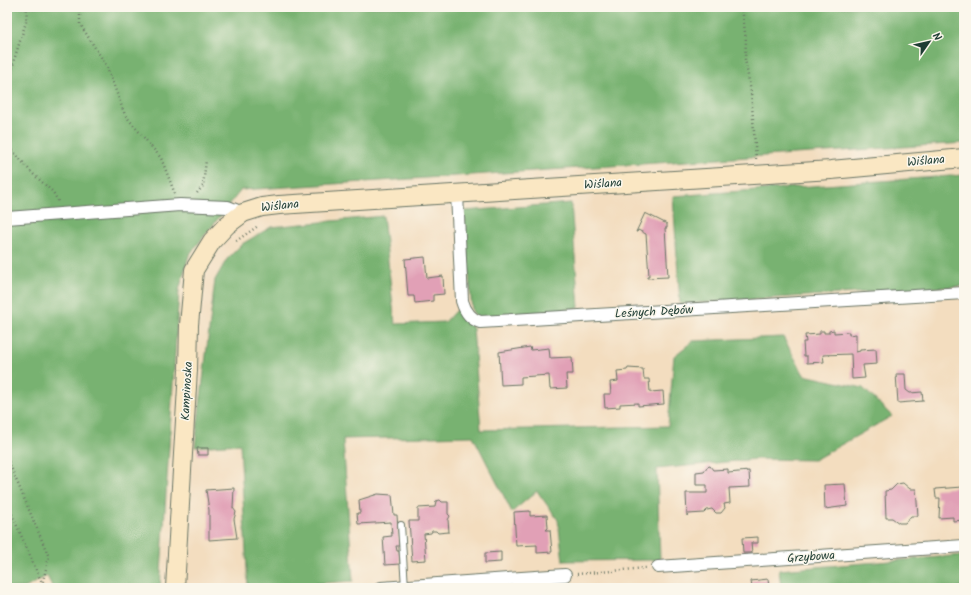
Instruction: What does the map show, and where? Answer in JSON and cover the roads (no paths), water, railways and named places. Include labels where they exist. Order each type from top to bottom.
[{"type":"main road","name":"Wiślana","points":[[243,213],[262,207],[757,174],[964,158]]},
{"type":"main road","name":"Kampinoska","points":[[175,588],[188,370],[189,325],[194,270],[212,241],[227,225],[243,213]]},
{"type":"street","name":"Leśnych Dębów","points":[[457,194],[462,301],[465,310],[473,320],[480,322],[964,293]]},
{"type":"street","points":[[7,218],[183,205],[228,207],[243,213]]},
{"type":"street","name":"Grzybowa","points":[[658,567],[964,546]]},
{"type":"street","points":[[381,588],[565,575]]},
{"type":"lane","points":[[401,525],[405,586]]}]
